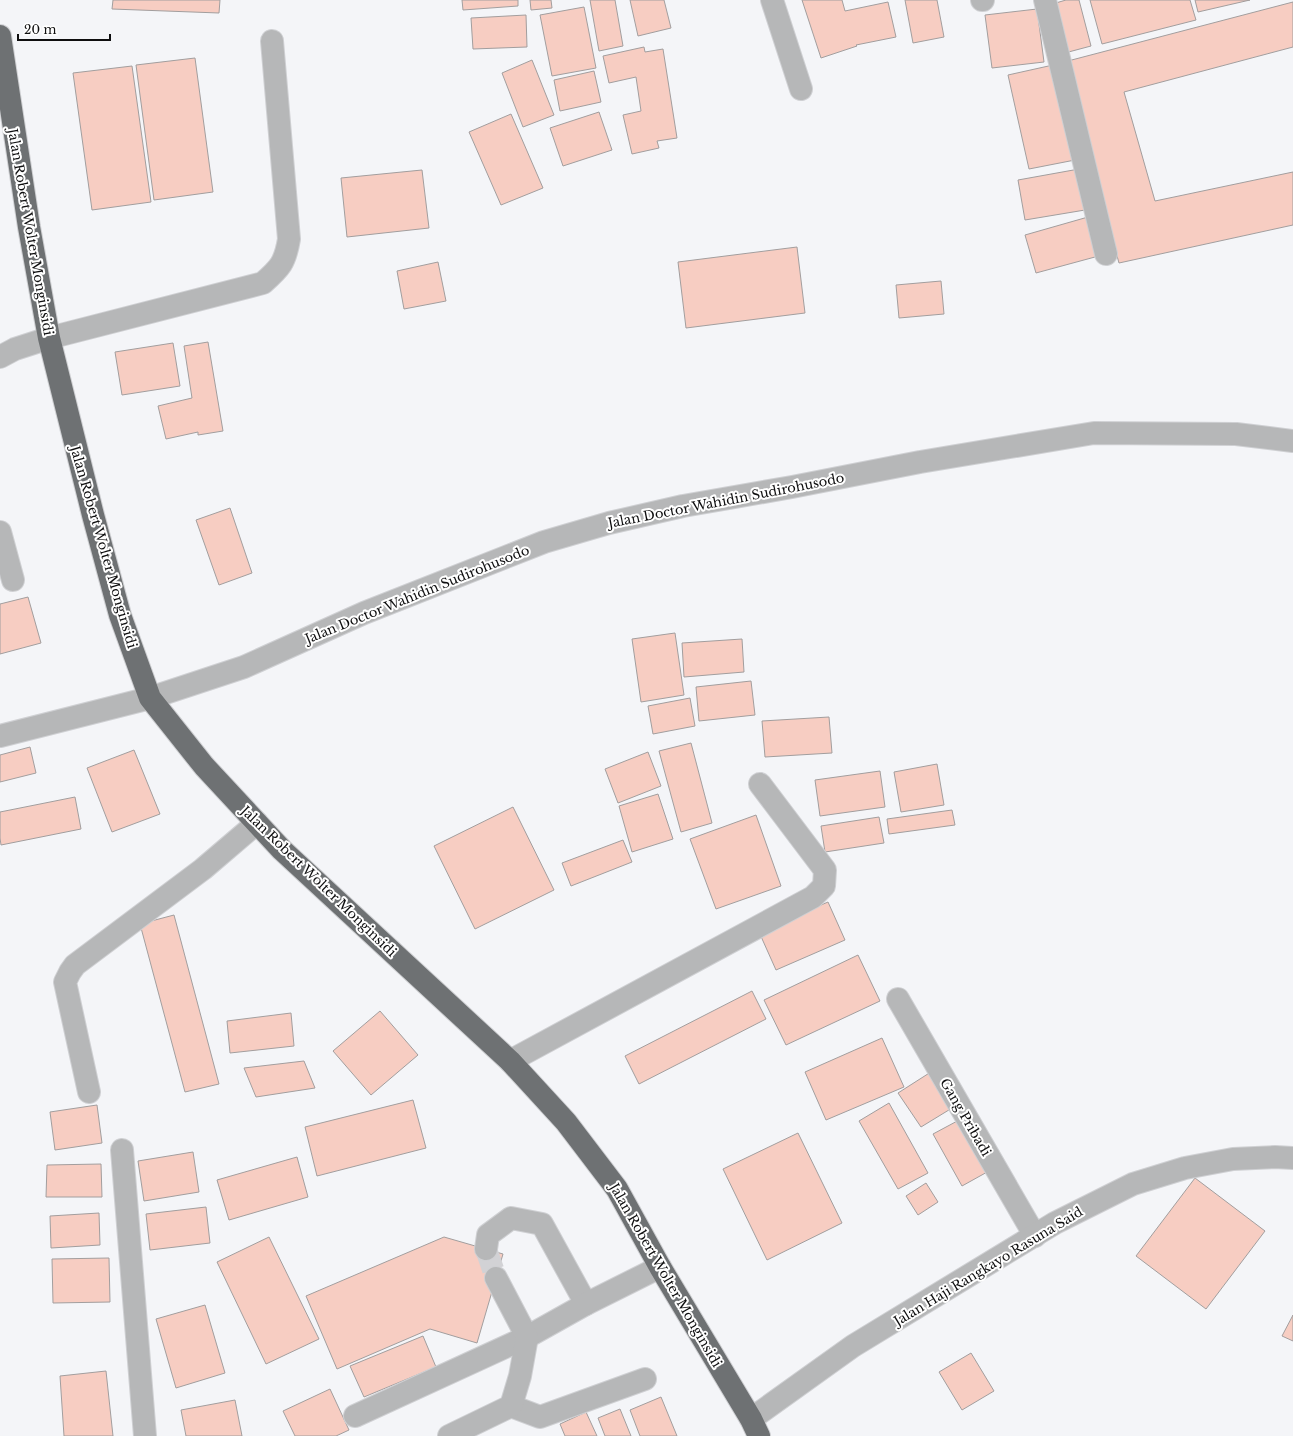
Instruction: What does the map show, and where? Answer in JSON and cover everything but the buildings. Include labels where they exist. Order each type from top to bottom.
[{"type":"highway","name":"Jalan Robert Wolter Monginsidi","points":[[0,36],[28,219],[49,338],[93,516],[118,607],[150,698],[204,766],[288,855],[510,1061],[566,1122],[617,1189],[660,1268],[755,1428]]},
{"type":"street","points":[[772,0],[801,89]]},
{"type":"street","points":[[1045,0],[1106,254]]},
{"type":"street","points":[[0,357],[15,349],[49,338],[263,283],[278,270],[286,255],[288,239],[272,41]]},
{"type":"street","name":"Jalan Doctor Wahidin Sudirohusodo","points":[[0,736],[150,698],[244,667],[364,613],[544,542],[609,523],[668,510],[920,462],[1094,433],[1236,434],[1293,441]]},
{"type":"street","points":[[0,532],[13,580]]},
{"type":"street","points":[[510,1061],[813,898],[824,886],[825,870],[760,784]]},
{"type":"street","points":[[89,1092],[65,982],[70,972],[75,965],[203,869],[257,823]]},
{"type":"street","name":"Gang Pribadi","points":[[898,999],[1035,1236]]},
{"type":"street","points":[[122,1150],[145,1436]]},
{"type":"street","name":"Jalan Haji Rangkayo Rasuna Said","points":[[755,1428],[853,1346],[1055,1223],[1126,1187],[1186,1168],[1233,1159],[1275,1156],[1293,1158]]},
{"type":"street","points":[[486,1249],[488,1235],[510,1218],[542,1224],[586,1304]]},
{"type":"street","points":[[355,1416],[526,1337],[586,1304],[660,1268]]},
{"type":"street","points":[[496,1278],[526,1337],[520,1376],[511,1406]]},
{"type":"street","points":[[449,1436],[511,1406],[540,1417],[645,1379]]},
{"type":"tunnel","points":[[486,1249],[496,1278]]}]
